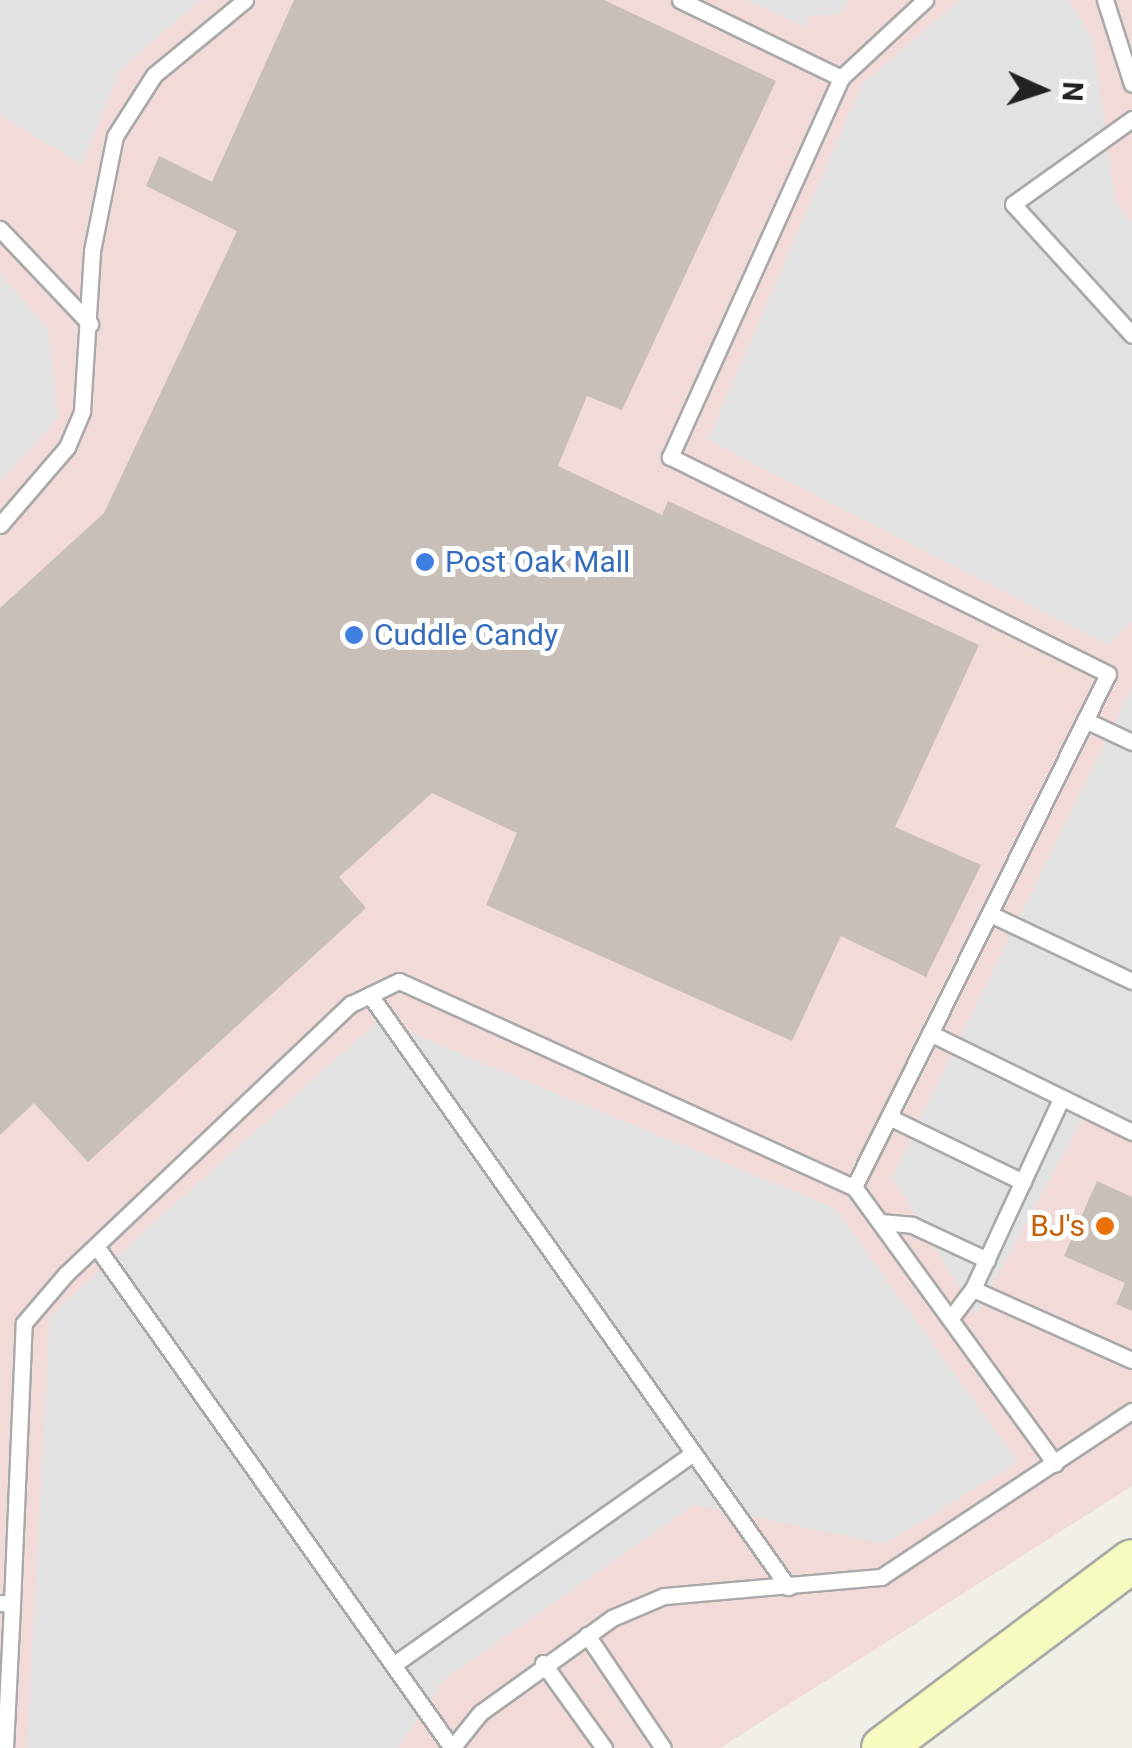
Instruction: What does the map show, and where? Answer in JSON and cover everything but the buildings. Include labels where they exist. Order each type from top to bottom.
[{"type":"main road","points":[[883,1748],[1132,1561]]},
{"type":"lane","points":[[0,525],[67,447],[82,411],[94,236],[115,136],[154,74],[245,0]]},
{"type":"lane","points":[[680,0],[841,78]]},
{"type":"lane","points":[[854,1187],[1108,674],[670,458],[841,78],[925,0]]},
{"type":"lane","points":[[1105,0],[1132,84]]},
{"type":"lane","points":[[1132,120],[1013,204],[1132,335]]},
{"type":"lane","points":[[0,229],[90,324]]},
{"type":"lane","points":[[1085,720],[1132,742]]},
{"type":"lane","points":[[990,914],[1132,981]]},
{"type":"lane","points":[[5,1748],[6,1604],[24,1323],[96,1246],[351,1004],[399,982],[854,1187],[1055,1464]]},
{"type":"lane","points":[[370,996],[788,1587]]},
{"type":"lane","points":[[930,1033],[1132,1132]]},
{"type":"lane","points":[[950,1319],[973,1289],[1061,1099]]},
{"type":"lane","points":[[889,1117],[1023,1182]]},
{"type":"lane","points":[[880,1222],[912,1226],[986,1260]]},
{"type":"lane","points":[[96,1246],[452,1748],[480,1713],[543,1664],[587,1635],[664,1596],[881,1577],[1132,1411]]},
{"type":"lane","points":[[973,1289],[1132,1360]]},
{"type":"lane","points":[[394,1666],[693,1452]]},
{"type":"lane","points":[[587,1635],[663,1748]]},
{"type":"lane","points":[[543,1664],[604,1748]]},
{"type":"shaded area","points":[[0,0],[1132,0],[1132,1486],[720,1748],[0,1748]]},
{"type":"shaded area","points":[[0,0],[200,0],[120,70],[82,165],[0,115]]},
{"type":"shaded area","points":[[746,0],[848,0],[841,15],[809,16],[807,28]]},
{"type":"shaded area","points":[[960,0],[1069,0],[1093,40],[1115,202],[1132,223],[1132,621],[1107,645],[708,440],[862,84]]},
{"type":"shaded area","points":[[0,273],[48,329],[58,419],[0,481]]},
{"type":"shaded area","points":[[1132,687],[1132,1124],[1090,1105],[976,1315],[892,1177]]},
{"type":"shaded area","points":[[379,1020],[835,1208],[1018,1462],[885,1544],[694,1505],[446,1678],[398,1748],[27,1748],[50,1316]]},
{"type":"place","name":"Post Oak Mall","points":[[425,562]]},
{"type":"place","name":"Cuddle Candy","points":[[354,635]]},
{"type":"place","name":"BJ's","points":[[1105,1226]]}]
